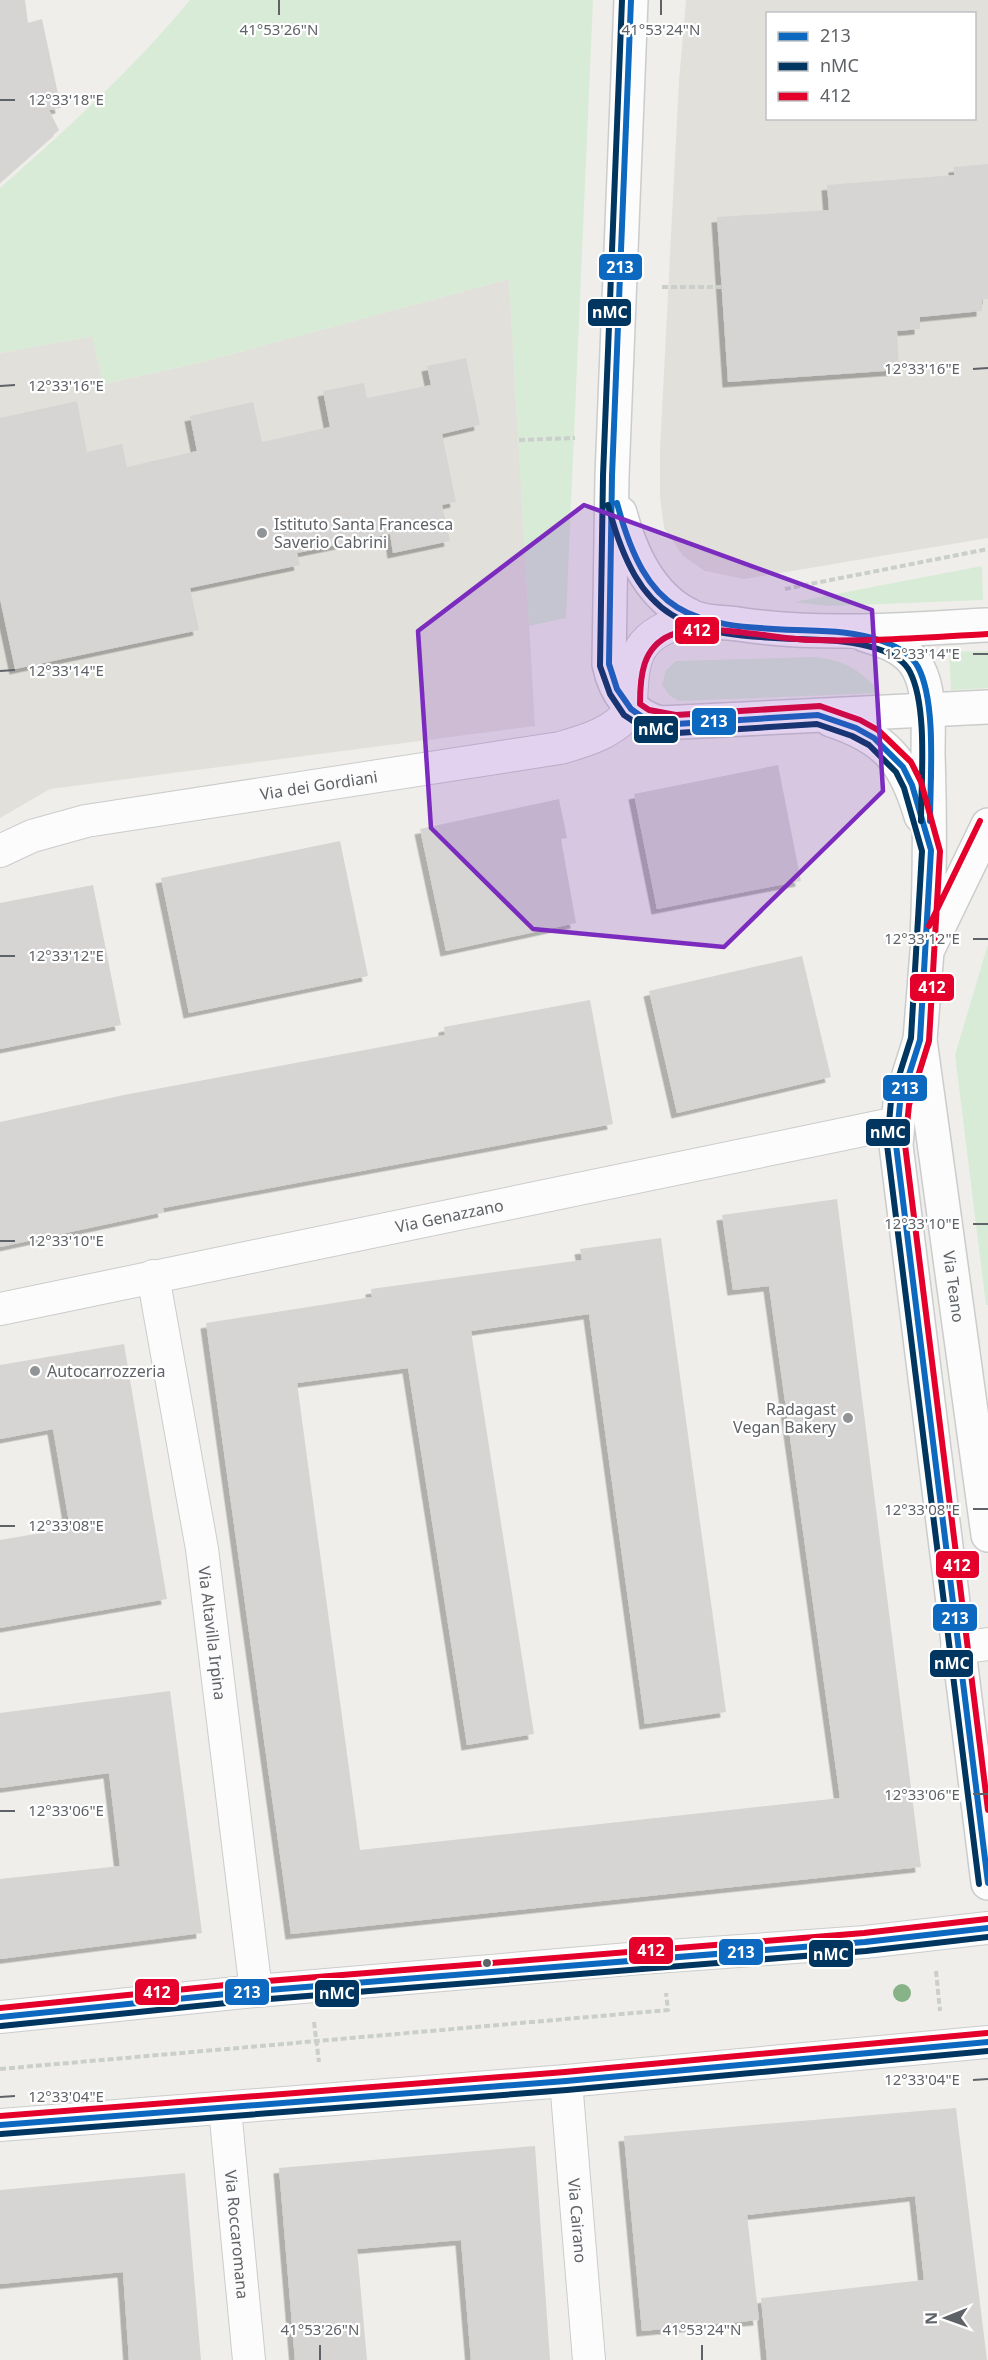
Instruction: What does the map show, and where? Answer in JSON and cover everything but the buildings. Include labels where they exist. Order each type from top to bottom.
[{"type":"street","points":[[631,0],[612,476],[609,664],[617,689],[631,709],[645,719],[676,724],[988,707]]},
{"type":"street","points":[[612,476],[632,552],[659,593],[694,618]]},
{"type":"street","points":[[631,709],[632,670],[636,654],[645,642],[665,627],[694,618],[766,629],[854,632],[988,625]]},
{"type":"street","points":[[854,632],[886,641],[900,648],[910,657],[922,678],[927,711],[931,849],[927,951]]},
{"type":"street","name":"Via dei Gordiani","points":[[0,850],[32,836],[86,821],[560,748],[601,734],[619,722],[631,709]]},
{"type":"street","points":[[818,716],[856,728],[874,738],[890,752],[912,785],[931,849]]},
{"type":"street","name":"Via Teano","points":[[988,825],[927,951],[920,1040],[988,1535]]},
{"type":"street","name":"Via Teano","points":[[920,1040],[905,1083],[897,1123],[898,1166],[973,1646],[988,1883]]},
{"type":"street","name":"Via Genazzano","points":[[0,1309],[897,1123]]},
{"type":"street","name":"Via Altavilla Irpina","points":[[153,1276],[202,1549],[256,1991]]},
{"type":"street","points":[[0,2017],[256,1991],[629,1959],[865,1942],[988,1929]]},
{"type":"street","points":[[0,2125],[566,2081],[988,2042]]},
{"type":"street","name":"Via Cairano","points":[[566,2081],[589,2360]]},
{"type":"street","name":"Via Roccaromana","points":[[225,2109],[249,2360]]},
{"type":"path","points":[[662,287],[721,287]]},
{"type":"path","points":[[519,440],[582,437]]},
{"type":"path","points":[[784,589],[988,549]]},
{"type":"path","points":[[935,1963],[940,2014]]},
{"type":"path","points":[[0,2069],[668,2010],[666,1989]]},
{"type":"path","points":[[314,2018],[319,2066]]},
{"type":"highlighted area","points":[[584,505],[872,610],[883,791],[724,947],[533,929],[431,828],[418,631]]},
{"type":"shaded area","points":[[686,0],[988,0],[988,538],[744,579],[705,571],[683,556],[664,528],[660,497],[660,449],[679,81]]},
{"type":"shaded area","name":"Istituto Santa Francesca Saverio Cabrini","points":[[509,279],[535,726],[50,789],[0,818],[0,353],[92,336],[104,384],[202,362]]},
{"type":"green space","points":[[190,0],[593,0],[566,618],[529,626],[509,279],[202,362],[103,384],[92,336],[0,353],[0,188],[75,121],[146,50]]},
{"type":"green space","points":[[982,566],[983,600],[828,606],[794,602]]},
{"type":"green space","points":[[988,651],[988,688],[951,690],[949,652]]},
{"type":"green space","points":[[814,657],[843,663],[867,678],[881,693],[679,701],[670,696],[662,685],[666,670],[676,661]]},
{"type":"green space","points":[[988,944],[988,1305],[986,1305],[955,1055]]},
{"type":"transit line","name":"nMC","points":[[622,0],[603,476],[600,666],[610,694],[624,715],[642,727],[677,733],[817,724],[852,736],[869,745],[896,772],[904,788],[922,851],[911,1038],[891,1101],[887,1145],[979,1884]]},
{"type":"transit line","name":"213","points":[[631,0],[612,476],[609,664],[617,689],[631,709],[645,719],[676,724],[818,715],[856,728],[874,738],[903,767],[912,785],[931,850],[920,1040],[900,1103],[896,1145],[988,1883]]},
{"type":"transit line","name":"213","points":[[617,503],[629,541],[642,570],[658,592],[677,607],[700,618],[727,624],[861,635],[893,645],[911,658],[918,667],[928,700],[931,742],[930,821]]},
{"type":"transit line","name":"nMC","points":[[608,505],[620,544],[635,575],[652,598],[672,615],[696,626],[724,633],[858,644],[878,649],[904,664],[916,687],[919,704],[922,745],[921,821]]},
{"type":"transit line","name":"412","points":[[988,634],[833,640],[795,639],[719,630],[685,631],[661,640],[648,655],[642,673],[640,704],[649,710],[676,715],[820,706],[860,720],[878,730],[911,762],[921,782],[940,851],[929,1041],[909,1105],[905,1145],[988,1810]]},
{"type":"transit line","name":"412","points":[[929,926],[980,821]]},
{"type":"transit line","name":"412","points":[[0,2008],[255,1982],[864,1933],[987,1919]]},
{"type":"transit line","name":"213","points":[[0,2017],[256,1991],[865,1942],[988,1928]]},
{"type":"transit line","name":"nMC","points":[[1,2026],[257,2000],[866,1951],[988,1937]]},
{"type":"transit line","name":"412","points":[[0,2116],[565,2072],[987,2033]]},
{"type":"transit line","name":"213","points":[[0,2125],[566,2081],[988,2042]]},
{"type":"transit line","name":"nMC","points":[[1,2134],[567,2090],[988,2051]]},
{"type":"place","name":"Istituto Santa Francesca Saverio Cabrini","points":[[262,533]]},
{"type":"place","name":"Autocarrozzeria","points":[[35,1371]]},
{"type":"place","name":"Radagast Vegan Bakery","points":[[848,1418]]}]
